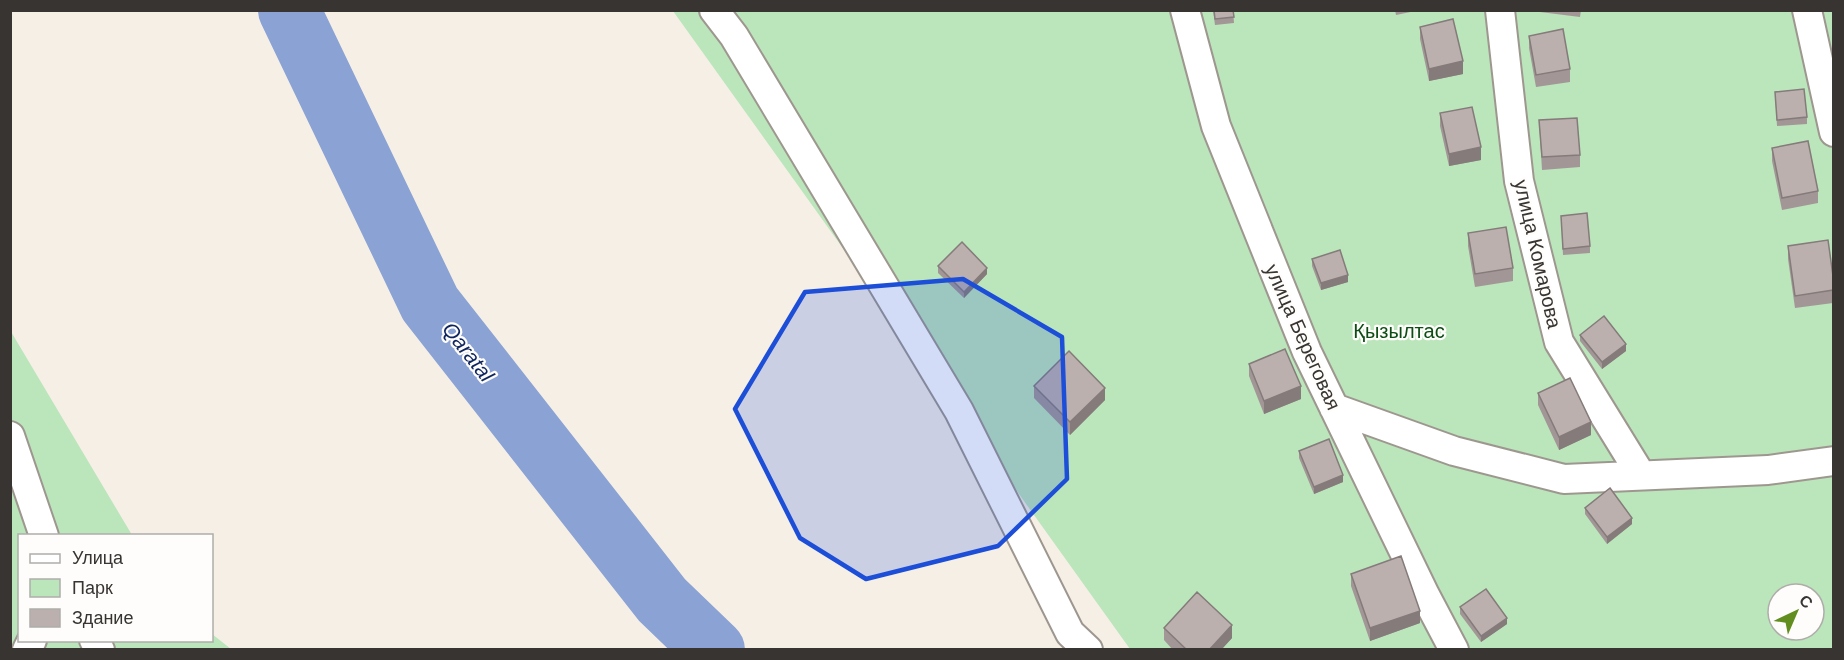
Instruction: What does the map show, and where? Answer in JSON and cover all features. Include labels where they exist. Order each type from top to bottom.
[{"type":"street","points":[[714,10],[734,36],[959,411],[1070,633],[1088,650]]},
{"type":"street","name":"улица Береговая","points":[[1185,10],[1216,126],[1307,352],[1454,650]]},
{"type":"street","name":"улица Комарова","points":[[1500,10],[1519,181],[1559,342],[1641,475]]},
{"type":"street","points":[[1807,10],[1833,132]]},
{"type":"street","points":[[1334,408],[1454,451],[1564,479],[1768,470],[1833,461]]},
{"type":"street","points":[[10,436],[43,534]]},
{"type":"highlighted area","points":[[963,279],[1062,337],[1067,479],[998,546],[866,579],[800,538],[735,409],[805,292]]},
{"type":"green space","name":"Қызылтас","points":[[673,11],[1833,11],[1833,649],[1130,649]]},
{"type":"green space","points":[[10,330],[131,534],[18,534],[18,642],[213,642],[213,635],[231,649],[11,649]]},
{"type":"building","points":[[1214,10],[1233,10],[1234,17],[1215,19]]},
{"type":"building","points":[[1453,19],[1463,61],[1429,69],[1420,27]]},
{"type":"building","points":[[1563,29],[1570,69],[1536,75],[1529,36]]},
{"type":"building","points":[[1804,89],[1807,117],[1777,120],[1775,92]]},
{"type":"building","points":[[1472,107],[1481,147],[1449,154],[1440,113]]},
{"type":"building","points":[[1577,118],[1580,155],[1542,157],[1539,120]]},
{"type":"building","points":[[1808,141],[1818,191],[1782,198],[1772,148]]},
{"type":"building","points":[[1587,213],[1590,246],[1563,249],[1561,216]]},
{"type":"building","points":[[1506,227],[1513,268],[1475,274],[1468,233]]},
{"type":"building","points":[[1828,240],[1833,290],[1795,296],[1788,246]]},
{"type":"building","points":[[962,242],[987,268],[964,292],[938,266]]},
{"type":"building","points":[[1340,250],[1348,275],[1321,283],[1312,259]]},
{"type":"building","points":[[1604,316],[1626,344],[1602,362],[1580,335]]},
{"type":"building","points":[[1285,349],[1301,386],[1264,401],[1249,364]]},
{"type":"building","points":[[1069,351],[1105,388],[1070,422],[1034,386]]},
{"type":"building","points":[[1570,378],[1591,422],[1559,437],[1538,393]]},
{"type":"building","points":[[1329,439],[1343,475],[1314,487],[1299,451]]},
{"type":"building","points":[[1610,488],[1632,518],[1607,537],[1585,508]]},
{"type":"building","points":[[1401,556],[1420,611],[1370,628],[1351,574]]},
{"type":"building","points":[[1486,589],[1507,618],[1481,636],[1460,607]]},
{"type":"building","points":[[1197,592],[1232,625],[1209,650],[1187,650],[1164,628]]},
{"type":"waterway","name":"Qaratal","points":[[289,10],[430,304],[662,600],[714,650]]}]
